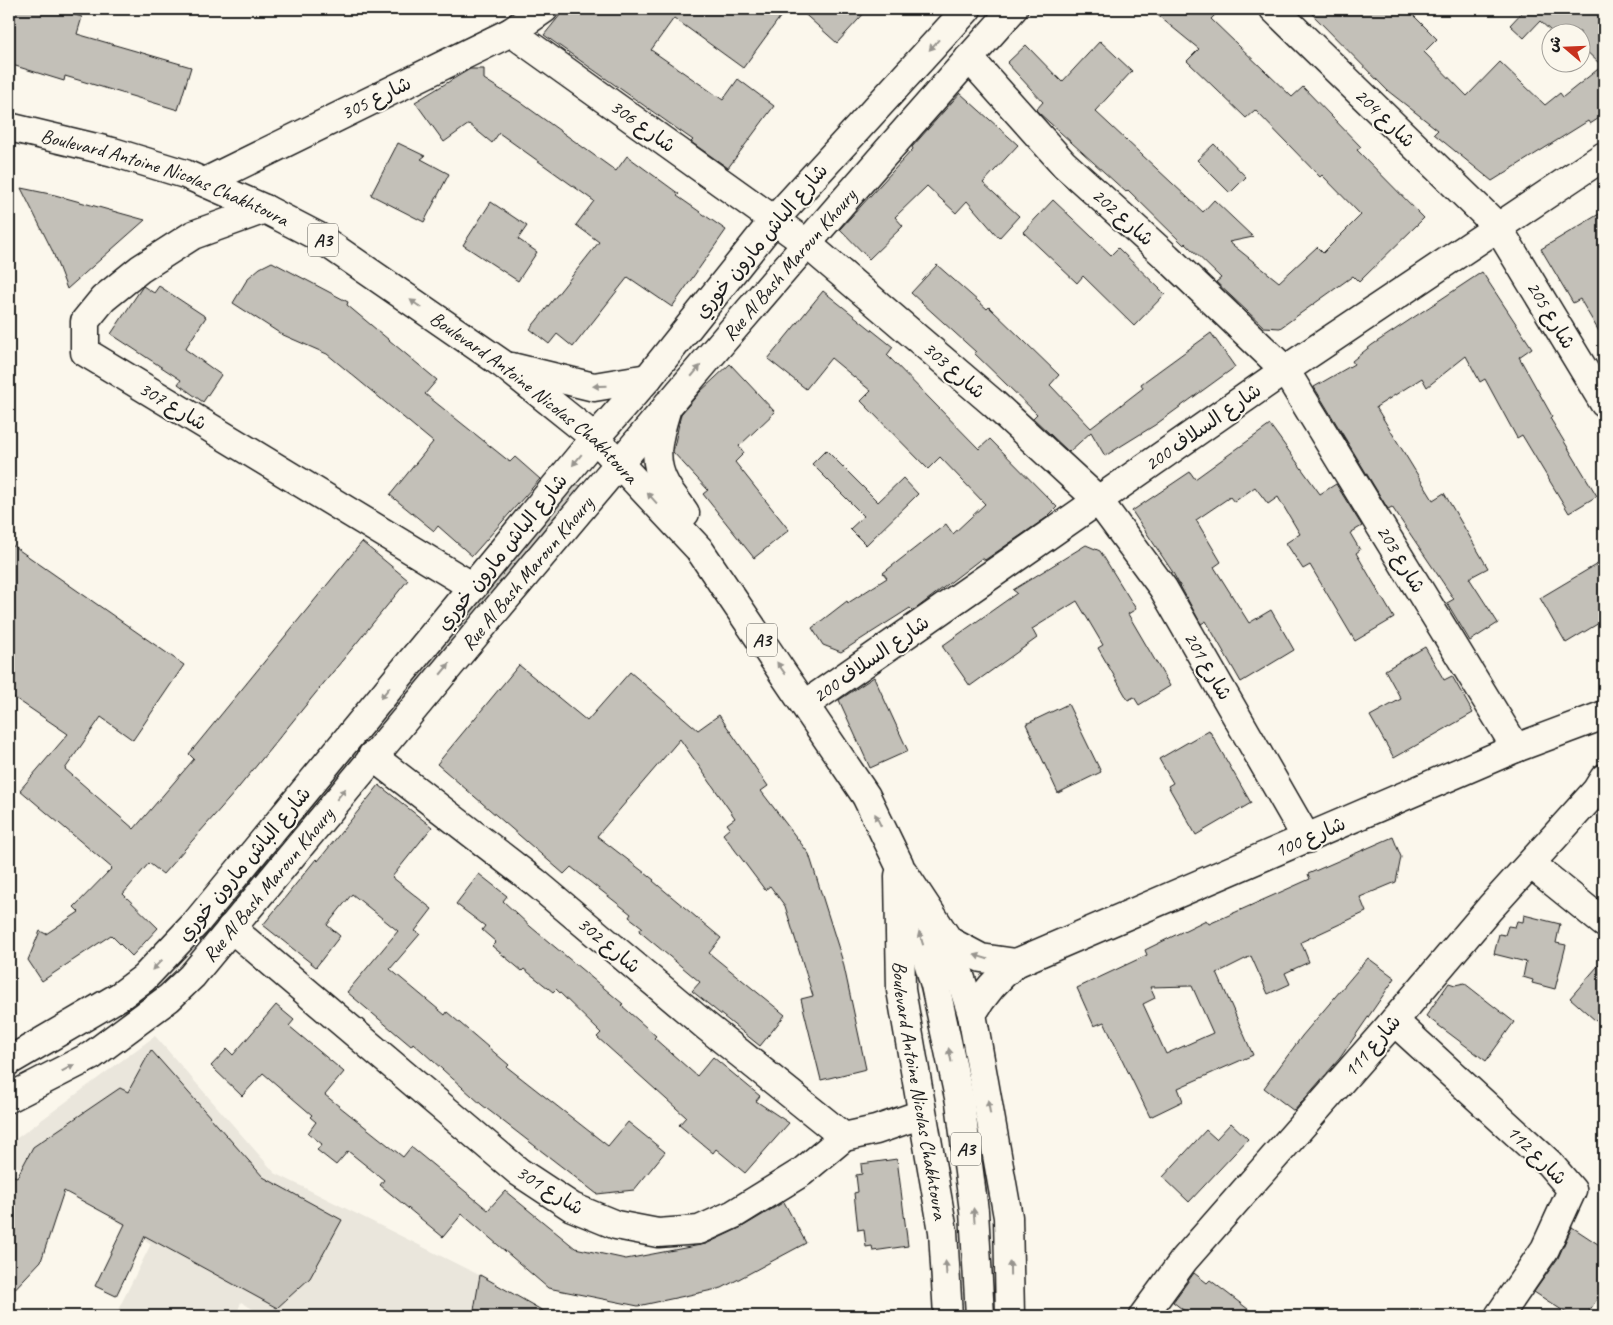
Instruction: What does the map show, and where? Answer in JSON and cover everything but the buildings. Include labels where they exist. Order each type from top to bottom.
[{"type":"main road","name":"شارع 305","points":[[205,182],[511,32],[544,9]]},
{"type":"main road","name":"شارع الباش مارون خوري","points":[[11,1056],[120,996],[144,978],[166,956],[202,916],[595,438],[648,378],[774,220],[967,9]]},
{"type":"main road","name":"Rue Al Bash Maroun Khoury","points":[[20,1093],[91,1056],[169,998],[192,976],[372,756],[618,461],[806,243],[1013,9]]},
{"type":"main road","name":"شارع 204","points":[[1274,9],[1497,226]]},
{"type":"main road","name":"شارع 306","points":[[511,32],[806,243]]},
{"type":"main road","name":"شارع 202","points":[[969,58],[1064,164],[1167,256],[1285,370]]},
{"type":"main road","name":"Boulevard Antoine Nicolas Chakhtoura","points":[[9,127],[113,152],[205,182],[317,236],[504,365],[595,438],[699,549],[806,704],[866,796],[899,864],[949,941],[972,1014],[1008,1217],[1010,1316]]},
{"type":"main road","name":"200 شارع السلاف","points":[[806,704],[1285,370],[1604,156]]},
{"type":"main road","name":"شارع 307","points":[[265,210],[193,235],[140,269],[103,299],[86,321],[85,352],[473,587]]},
{"type":"main road","name":"شارع 205","points":[[1497,226],[1604,403]]},
{"type":"main road","name":"شارع 303","points":[[806,243],[993,403],[1098,500]]},
{"type":"main road","points":[[504,365],[594,387],[648,378]]},
{"type":"main road","name":"شارع 203","points":[[1285,370],[1516,748]]},
{"type":"main road","points":[[668,404],[657,448],[658,470],[687,517],[699,549]]},
{"type":"main road","name":"شارع 201","points":[[1098,500],[1163,588],[1307,839]]},
{"type":"main road","name":"شارع 100","points":[[972,1014],[984,994],[998,977],[1016,963],[1516,748],[1604,715]]},
{"type":"main road","name":"شارع 302","points":[[372,756],[535,882],[706,1026],[844,1137]]},
{"type":"main road","name":"شارع 111","points":[[1147,1315],[1184,1260],[1394,1021],[1490,908],[1596,791],[1604,778]]},
{"type":"main road","name":"Boulevard Antoine Nicolas Chakhtoura","points":[[899,864],[901,990],[944,1231],[948,1316]]},
{"type":"main road","name":"A3","points":[[899,864],[935,985],[961,1111],[974,1211],[980,1316]]},
{"type":"main road","points":[[1531,864],[1604,923]]},
{"type":"main road","name":"شارع 301","points":[[231,928],[519,1172],[572,1207],[616,1225],[658,1233],[699,1230],[734,1214],[802,1172],[844,1137],[876,1130],[922,1114]]},
{"type":"main road","points":[[949,941],[964,951],[980,958],[1016,963]]},
{"type":"main road","name":"شارع 112","points":[[1394,1021],[1549,1163],[1572,1190],[1545,1249],[1499,1316]]},
{"type":"main road","points":[[11,1056],[20,1093]]},
{"type":"shaded area","points":[[574,484],[582,486],[255,900],[235,900]]},
{"type":"shaded area","points":[[155,1036],[275,1173],[479,1275],[552,1316],[264,1316],[241,1302],[236,1316],[115,1316],[151,1244],[88,1202],[9,1163],[9,1144]]}]
